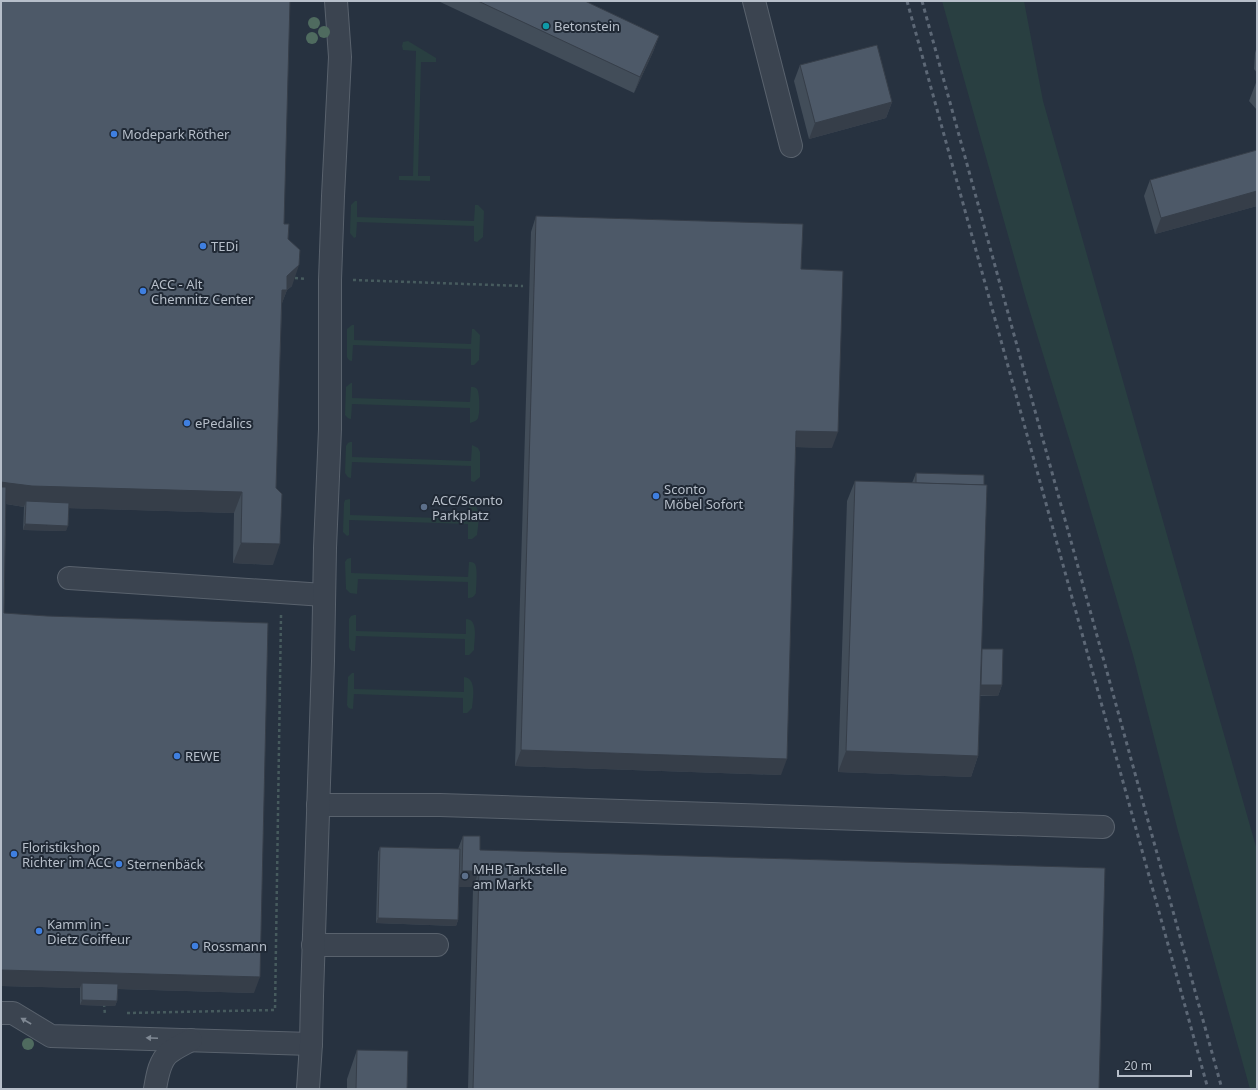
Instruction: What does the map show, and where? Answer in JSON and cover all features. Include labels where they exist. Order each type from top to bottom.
[{"type":"lane","points":[[308,1089],[311,1044],[330,429],[330,280],[340,57],[336,1]]},
{"type":"lane","points":[[754,1],[791,146]]},
{"type":"lane","points":[[69,578],[324,595]]},
{"type":"lane","points":[[318,805],[448,805],[1103,827]]},
{"type":"lane","points":[[313,945],[437,945]]},
{"type":"lane","points":[[1,1013],[14,1013],[51,1036],[311,1044]]},
{"type":"lane","points":[[155,1089],[157,1076],[167,1054],[191,1040]]},
{"type":"path","points":[[295,278],[523,286]]},
{"type":"path","points":[[121,1013],[275,1010],[282,592]]},
{"type":"path","points":[[97,1013],[105,1013]]},
{"type":"green space","points":[[942,1],[1024,1],[1043,101],[1257,850],[1257,1089],[1250,1089],[1178,831],[1133,655],[1080,474],[1026,299]]},
{"type":"green space","points":[[408,41],[436,58],[436,62],[421,62],[418,176],[430,176],[430,181],[399,180],[399,176],[413,176],[416,51],[403,50],[403,42]]},
{"type":"green space","points":[[357,201],[357,217],[474,221],[475,205],[478,205],[484,211],[483,237],[477,242],[474,241],[474,226],[357,222],[356,237],[354,238],[350,233],[351,205]]},
{"type":"green space","points":[[354,325],[354,340],[471,344],[472,329],[474,329],[480,335],[479,360],[474,365],[471,365],[471,349],[353,345],[351,361],[347,357],[347,329]]},
{"type":"green space","points":[[351,383],[352,398],[470,402],[471,387],[474,387],[477,389],[479,395],[479,416],[477,420],[470,423],[470,408],[352,404],[350,419],[345,415],[346,387]]},
{"type":"green space","points":[[352,442],[352,457],[471,461],[472,445],[478,448],[480,452],[480,477],[474,482],[471,481],[471,466],[352,462],[350,478],[345,473],[346,446]]},
{"type":"green space","points":[[350,499],[350,515],[469,519],[469,503],[473,504],[478,511],[479,516],[477,535],[472,539],[468,539],[468,524],[349,520],[349,535],[347,536],[343,532],[344,503],[345,500]]},
{"type":"green space","points":[[351,558],[351,573],[468,577],[469,562],[472,562],[475,564],[476,570],[476,593],[473,597],[468,598],[468,582],[358,579],[357,594],[350,593],[346,589],[345,562],[347,559]]},
{"type":"green space","points":[[356,615],[356,631],[466,634],[466,619],[470,620],[473,623],[475,631],[474,650],[469,655],[465,655],[465,639],[356,636],[355,651],[353,651],[350,650],[349,647],[349,619]]},
{"type":"green space","points":[[354,673],[354,689],[464,692],[464,677],[468,678],[473,685],[472,708],[467,713],[463,713],[463,698],[354,694],[353,709],[351,709],[347,705],[348,677]]},
{"type":"building","name":"ACC - Alt Chemnitz Center","points":[[1,1],[290,1],[284,224],[289,224],[288,239],[300,250],[299,265],[287,276],[287,290],[282,290],[276,488],[282,494],[280,544],[241,543],[242,492],[32,486],[1,482]]},
{"type":"building","points":[[478,1],[585,1],[659,36],[640,77]]},
{"type":"building","points":[[877,45],[892,102],[815,123],[800,65]]},
{"type":"building","points":[[1257,150],[1257,191],[1161,218],[1150,180]]},
{"type":"building","name":"Sconto Möbel Sofort","points":[[536,216],[803,224],[801,269],[843,271],[838,432],[796,431],[787,759],[521,750]]},
{"type":"building","points":[[916,473],[984,475],[984,485],[916,483]]},
{"type":"building","points":[[855,481],[987,485],[978,756],[846,751]]},
{"type":"building","points":[[1,487],[6,487],[4,613],[47,616],[268,623],[260,977],[1,970]]},
{"type":"building","points":[[26,501],[69,503],[68,526],[25,524]]},
{"type":"building","points":[[982,649],[1003,649],[1002,685],[981,685]]},
{"type":"building","points":[[463,836],[480,836],[480,850],[1105,868],[1099,1089],[473,1089],[479,871],[462,871]]},
{"type":"building","points":[[380,847],[460,849],[458,920],[378,918]]},
{"type":"building","points":[[82,983],[118,984],[117,1001],[82,1000]]},
{"type":"building","points":[[357,1050],[408,1051],[407,1089],[356,1089]]},
{"type":"railway","points":[[907,1],[1208,1089]]},
{"type":"railway","points":[[922,1],[1222,1089]]},
{"type":"place","name":"Betonstein","points":[[546,26]]},
{"type":"place","name":"Modepark Röther","points":[[114,134]]},
{"type":"place","name":"TEDi","points":[[203,246]]},
{"type":"place","name":"ACC - Alt Chemnitz Center","points":[[143,291]]},
{"type":"place","name":"ePedalics","points":[[187,423]]},
{"type":"place","name":"Sconto Möbel Sofort","points":[[656,496]]},
{"type":"place","name":"ACC/Sconto Parkplatz","points":[[424,507]]},
{"type":"place","name":"REWE","points":[[177,756]]},
{"type":"place","name":"Floristikshop Richter im ACC","points":[[14,854]]},
{"type":"place","name":"Sternenbäck","points":[[119,864]]},
{"type":"place","name":"MHB Tankstelle am Markt","points":[[465,876]]},
{"type":"place","name":"Kamm in - Dietz Coiffeur","points":[[39,931]]},
{"type":"place","name":"Rossmann","points":[[195,946]]}]
